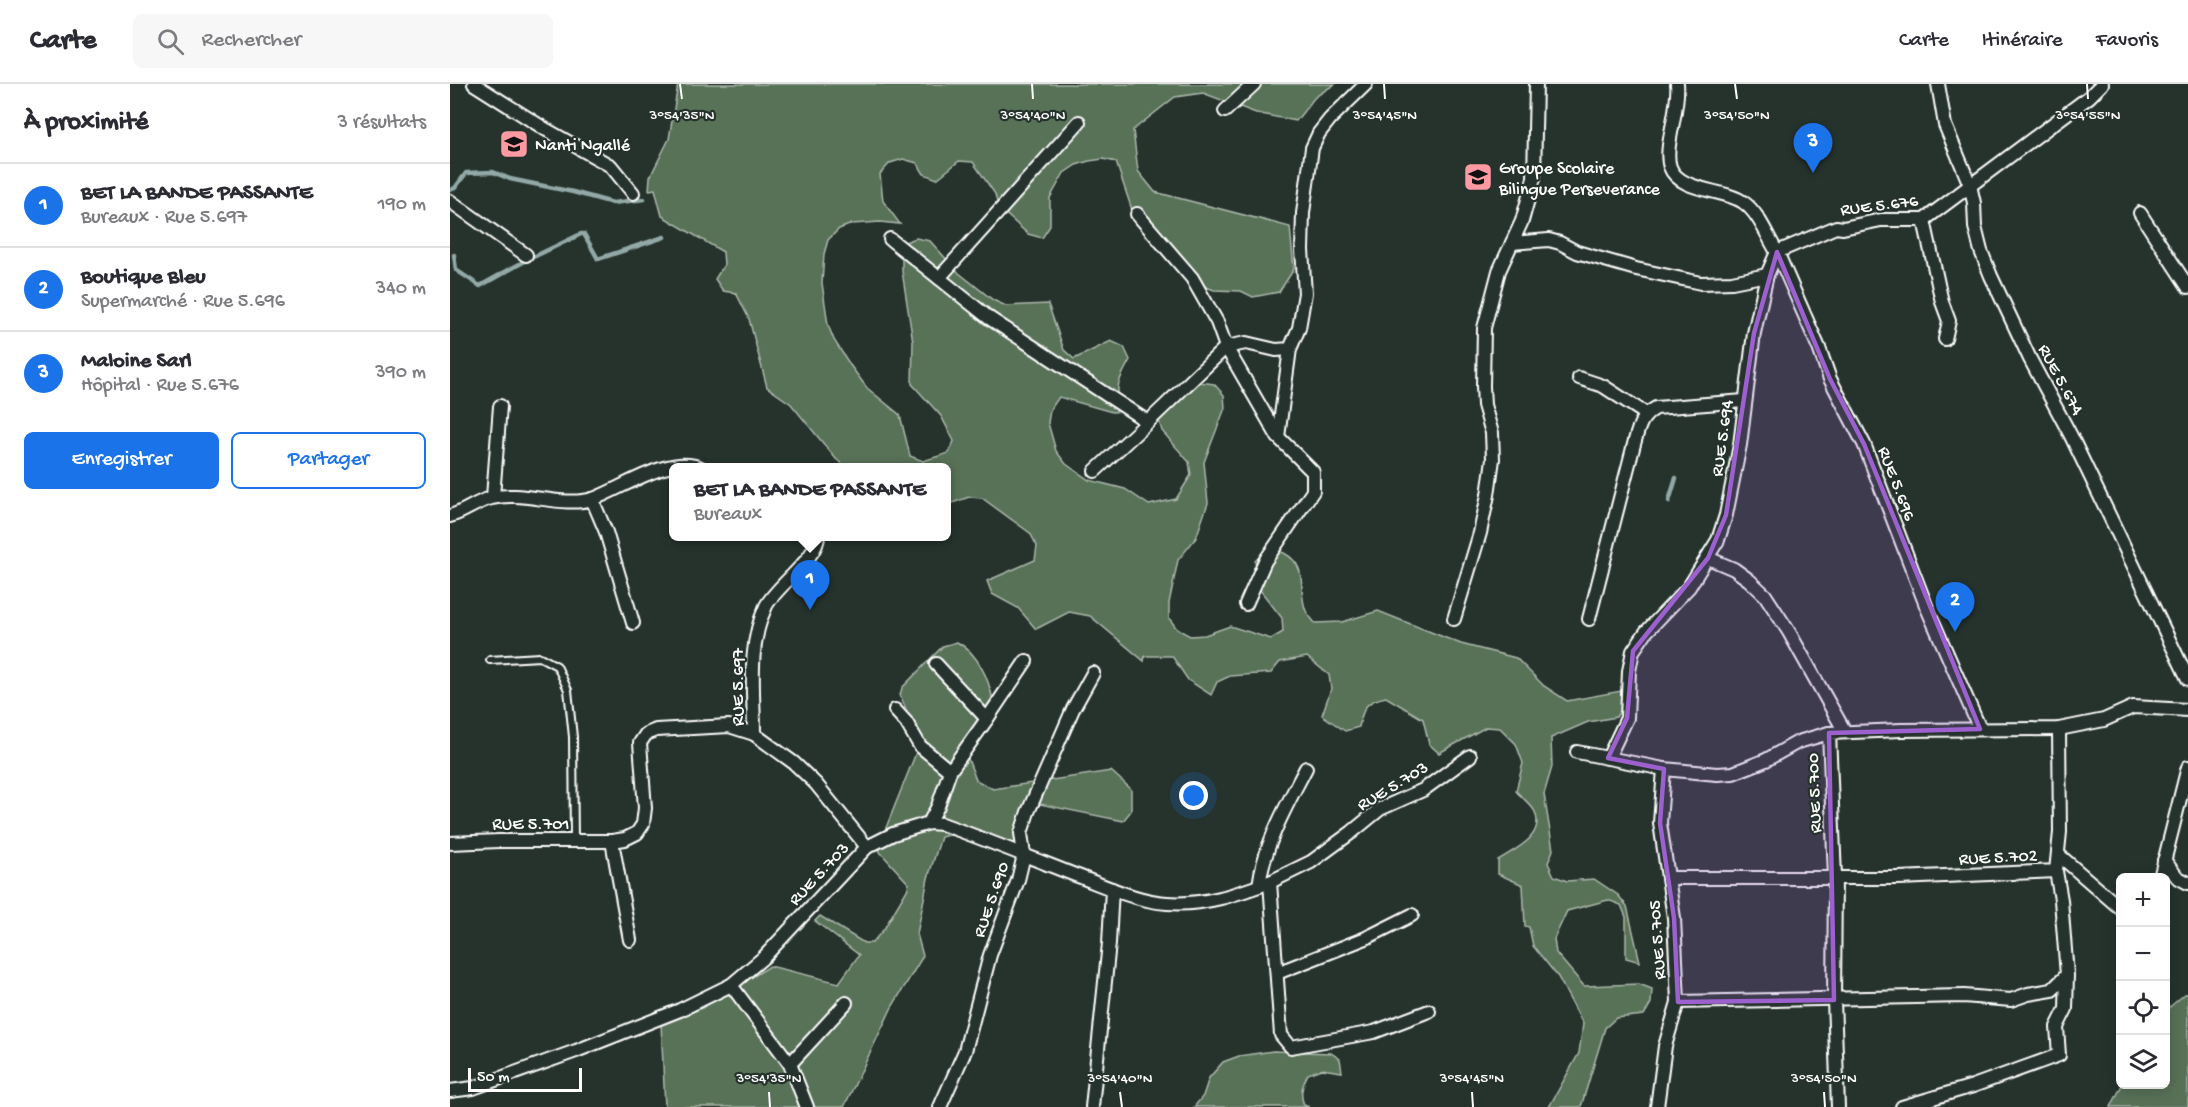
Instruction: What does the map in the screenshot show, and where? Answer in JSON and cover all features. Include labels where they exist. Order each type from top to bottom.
[{"type":"street","points":[[474,84],[545,129],[611,166],[633,193]]},
{"type":"street","points":[[1225,111],[1254,84]]},
{"type":"street","points":[[1278,437],[1290,348],[1299,328],[1305,292],[1302,250],[1303,213],[1312,148],[1319,133],[1330,119],[1366,84]]},
{"type":"street","points":[[1454,619],[1480,533],[1488,495],[1493,459],[1492,433],[1483,386],[1484,328],[1499,271],[1522,221],[1534,178],[1536,84]]},
{"type":"street","points":[[1677,84],[1676,113],[1669,152],[1670,167],[1680,178],[1692,185],[1743,202],[1758,220],[1777,252]]},
{"type":"street","name":"RUE 5.674","points":[[1938,84],[1945,125],[1970,185],[1974,203],[1975,227],[1981,251],[2030,359],[2071,436],[2188,679]]},
{"type":"street","name":"RUE 5.676","points":[[1777,252],[1836,227],[1843,228],[1881,220],[1924,220],[2089,97],[2102,84]]},
{"type":"street","points":[[939,278],[1079,122]]},
{"type":"street","points":[[450,201],[526,255]]},
{"type":"street","points":[[2140,213],[2188,287]]},
{"type":"street","points":[[1137,214],[1192,278],[1217,322],[1226,347],[1278,437],[1313,472],[1313,491],[1265,561],[1246,604]]},
{"type":"street","points":[[1924,220],[1942,302],[1949,321],[1945,339]]},
{"type":"street","points":[[890,239],[989,318],[1149,422]]},
{"type":"street","points":[[1512,243],[1549,240],[1577,252],[1636,269],[1701,282],[1732,282],[1767,275]]},
{"type":"street","name":"RUE 5.694","points":[[1608,758],[1627,718],[1629,671],[1633,651],[1646,632],[1689,587],[1718,540],[1726,515],[1740,445],[1754,333],[1767,275],[1777,252]]},
{"type":"street","name":"RUE 5.696","points":[[1777,252],[1830,379],[1864,444],[1928,608],[1980,729]]},
{"type":"street","points":[[1095,471],[1226,347],[1246,344],[1276,350],[1290,348]]},
{"type":"street","points":[[1579,378],[1603,386],[1646,414]]},
{"type":"street","points":[[1589,620],[1634,444],[1640,424],[1646,414],[1656,408],[1744,401]]},
{"type":"street","points":[[493,497],[500,406]]},
{"type":"street","points":[[450,516],[493,497],[565,501],[592,499],[646,474],[669,469]]},
{"type":"street","points":[[592,499],[606,532],[633,623]]},
{"type":"street","name":"RUE 5.697","points":[[817,541],[798,570],[768,603],[757,628],[753,647],[754,734],[794,763],[816,784],[867,847]]},
{"type":"street","points":[[1708,558],[1734,569],[1765,595],[1789,632],[1845,732]]},
{"type":"street","points":[[929,823],[938,806],[950,771],[1026,661]]},
{"type":"street","points":[[936,664],[987,719]]},
{"type":"street","name":"RUE 5.690","points":[[939,1107],[965,1051],[990,955],[1018,880],[1024,855],[1021,833],[1028,812],[1073,709],[1094,673]]},
{"type":"street","name":"RUE 5.700","points":[[1838,1107],[1834,1000],[1835,877],[1829,734],[2059,729],[2104,720],[2133,707],[2188,710]]},
{"type":"street","points":[[895,710],[906,722],[920,746],[950,771]]},
{"type":"street","points":[[630,940],[612,841],[625,839],[638,833],[643,824],[645,808],[640,743],[646,734],[656,730],[729,726],[754,734]]},
{"type":"street","name":"RUE 5.702","points":[[1668,878],[1942,877],[2056,871],[2059,855],[2059,729]]},
{"type":"street","points":[[1577,752],[1664,769],[1717,774],[1732,773],[1766,760],[1798,741],[1829,734]]},
{"type":"street","name":"RUE 5.703","points":[[450,1091],[473,1088],[576,1051],[680,1010],[731,985],[764,957],[867,847],[893,834],[929,823],[942,824],[1146,900],[1202,903],[1236,895],[1311,862],[1380,809],[1423,790],[1470,756]]},
{"type":"street","points":[[2161,873],[2188,767]]},
{"type":"street","points":[[1306,768],[1270,842],[1260,872],[1265,884],[1277,973],[1281,1035],[1291,1047],[1374,1032],[1429,1011]]},
{"type":"street","name":"RUE 5.705","points":[[1657,1107],[1665,1046],[1678,1002],[1674,918],[1660,823],[1664,769]]},
{"type":"street","name":"RUE 5.701","points":[[450,843],[612,841]]},
{"type":"street","points":[[2059,855],[2116,904]]},
{"type":"street","points":[[2164,860],[2177,878],[2188,883]]},
{"type":"street","points":[[1902,1107],[1973,1086],[2059,1055],[2057,1027],[2066,1008],[2067,975],[2061,900],[2056,871]]},
{"type":"street","points":[[1092,1107],[1109,943],[1112,889]]},
{"type":"street","points":[[1277,973],[1366,938],[1412,915]]},
{"type":"street","points":[[1678,1002],[1964,996],[2011,1000],[2028,993],[2052,990],[2067,975]]},
{"type":"street","points":[[731,985],[790,1064],[807,1107]]},
{"type":"street","points":[[790,1064],[846,1003]]},
{"type":"lane","points":[[490,660],[540,657],[557,666],[568,690],[573,737],[574,840]]},
{"type":"highlighted area","points":[[1777,252],[1830,379],[1864,444],[1980,729],[1829,733],[1834,1000],[1678,1002],[1674,918],[1660,823],[1664,769],[1608,758],[1627,718],[1633,651],[1708,558],[1726,515],[1754,333]]},
{"type":"green space","points":[[678,84],[1335,84],[1315,97],[1296,121],[1256,113],[1203,93],[1175,97],[1133,130],[1138,171],[1155,192],[1290,227],[1294,269],[1279,292],[1253,297],[1241,291],[1214,290],[1188,280],[1134,216],[1116,162],[1103,159],[1089,161],[1076,165],[1064,173],[1050,198],[1050,226],[1042,238],[1028,234],[998,207],[995,194],[973,162],[959,161],[937,179],[924,174],[917,163],[903,159],[890,163],[880,174],[883,201],[900,224],[880,222],[852,224],[839,229],[828,240],[824,254],[822,283],[828,325],[834,340],[867,388],[900,415],[910,456],[923,461],[949,453],[954,441],[941,416],[912,384],[913,342],[902,271],[902,243],[916,238],[930,241],[959,273],[993,300],[1006,306],[1048,304],[1064,350],[1074,359],[1111,341],[1124,347],[1130,360],[1118,386],[1119,397],[1126,411],[1112,412],[1059,397],[1050,410],[1048,423],[1056,451],[1066,464],[1089,480],[1125,489],[1149,505],[1176,499],[1191,475],[1189,462],[1162,431],[1158,418],[1188,388],[1200,382],[1214,384],[1224,395],[1225,408],[1204,462],[1208,503],[1196,538],[1178,560],[1169,603],[1169,618],[1177,629],[1190,636],[1205,635],[1230,626],[1271,639],[1283,632],[1282,618],[1260,590],[1255,561],[1265,553],[1276,551],[1284,553],[1297,565],[1304,603],[1315,623],[1342,622],[1378,611],[1461,644],[1516,658],[1544,686],[1567,701],[1621,691],[1624,705],[1616,717],[1588,722],[1551,738],[1552,767],[1544,794],[1553,850],[1548,863],[1554,876],[1567,881],[1594,879],[1618,895],[1627,906],[1640,962],[1626,958],[1626,917],[1621,905],[1608,900],[1567,911],[1554,939],[1556,953],[1584,986],[1639,984],[1652,989],[1651,1003],[1644,1015],[1616,1018],[1605,1028],[1581,1107],[1549,1107],[1579,1053],[1583,1024],[1558,977],[1533,946],[1529,927],[1525,926],[1523,885],[1498,874],[1498,860],[1527,841],[1536,828],[1537,821],[1534,809],[1516,791],[1523,763],[1516,744],[1500,728],[1486,727],[1439,753],[1429,744],[1423,719],[1386,697],[1366,706],[1359,727],[1345,731],[1322,715],[1331,689],[1329,675],[1307,657],[1280,662],[1271,673],[1230,676],[1217,682],[1211,695],[1188,680],[1172,656],[1145,656],[1144,661],[1090,616],[1069,612],[1036,629],[1018,608],[992,594],[987,581],[1035,560],[1037,546],[1030,533],[982,498],[969,497],[951,504],[951,463],[841,463],[791,404],[767,387],[749,319],[736,293],[723,291],[715,279],[724,265],[723,252],[662,216],[655,189],[649,190],[650,177],[669,139]]},
{"type":"green space","points":[[957,642],[977,660],[989,684],[993,701],[965,751],[976,780],[993,789],[1111,771],[1131,789],[1131,811],[1123,821],[1040,804],[1021,833],[1020,844],[948,835],[941,837],[928,878],[917,934],[923,956],[892,1007],[844,1107],[665,1107],[661,1023],[702,1008],[770,966],[839,983],[859,955],[815,921],[820,916],[864,943],[872,943],[884,929],[909,884],[880,852],[879,845],[920,743],[900,695],[902,688],[943,646]]},
{"type":"green space","points":[[2188,994],[2188,1107],[2111,1107],[2120,1089],[2170,1089],[2170,1007]]},
{"type":"green space","points":[[1273,1051],[1331,1053],[1340,1059],[1342,1072],[1322,1069],[1308,1074],[1303,1085],[1302,1096],[1304,1105],[1309,1107],[1194,1107],[1203,1096],[1209,1078],[1223,1062],[1239,1056]]},
{"type":"waterway","points":[[450,190],[455,188],[466,173],[493,172],[510,179],[613,203],[644,199]]},
{"type":"waterway","points":[[454,255],[456,270],[480,286],[581,234],[584,234],[598,259],[664,237]]},
{"type":"waterway","points":[[1669,501],[1676,478]]},
{"type":"place","name":"Nanti Ngallé","points":[[514,144]]},
{"type":"place","name":"Maloine Sarl","points":[[1813,173]]},
{"type":"place","name":"Groupe Scolaire Bilingue Perseverance","points":[[1478,177]]},
{"type":"place","name":"BET LA BANDE PASSANTE","points":[[810,610]]},
{"type":"place","name":"Boutique Bleu","points":[[1955,632]]}]
